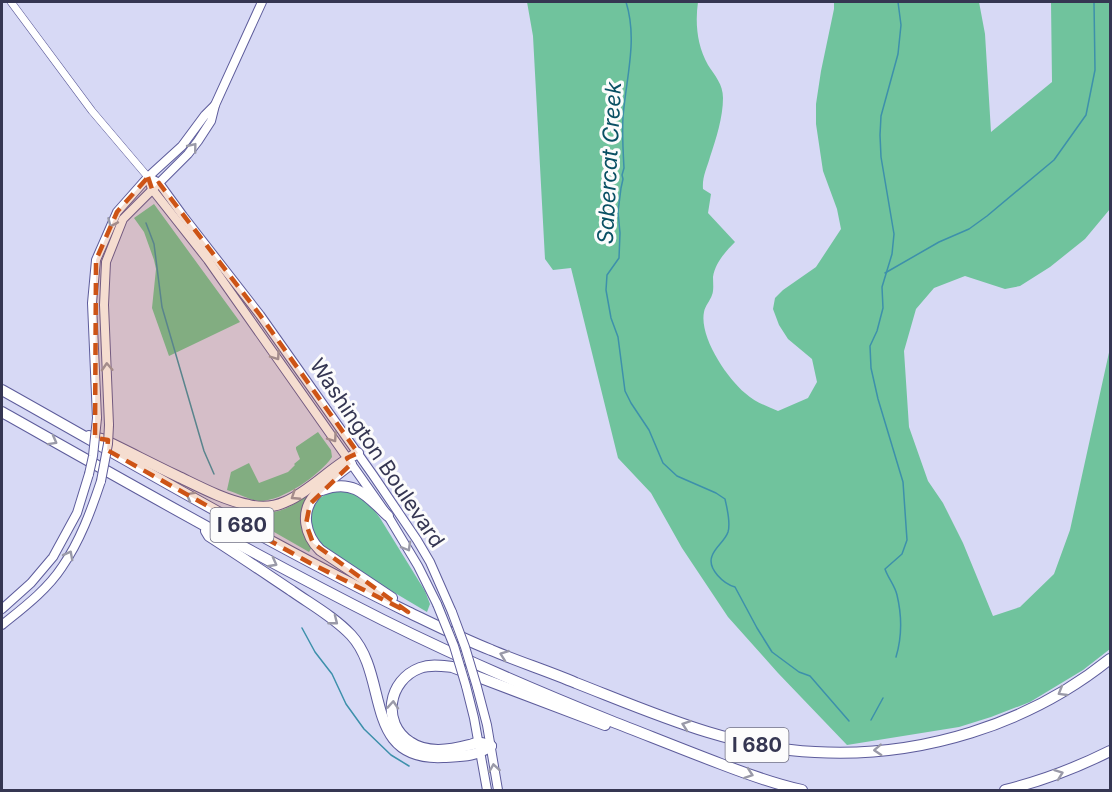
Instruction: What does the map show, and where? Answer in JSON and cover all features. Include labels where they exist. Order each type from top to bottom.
[{"type":"highway","name":"I 680","points":[[2,390],[310,563],[408,612],[491,650],[709,733],[744,743],[815,752],[888,750],[921,745],[980,730],[1006,720],[1057,695],[1110,659]]},
{"type":"highway","name":"I 680","points":[[2,412],[203,525],[346,601],[430,642],[570,704],[675,747],[746,773],[802,790]]},
{"type":"highway","points":[[77,434],[102,439],[210,492],[242,504],[261,507],[272,506],[294,498],[352,458]]},
{"type":"highway","points":[[352,458],[309,504],[306,524],[308,534],[314,543],[329,556],[388,594],[408,612]]},
{"type":"highway","points":[[315,495],[331,487],[353,488],[362,492],[388,516]]},
{"type":"highway","points":[[203,525],[209,536],[319,609],[352,636],[370,671],[383,721],[394,740],[402,748],[411,753],[433,758],[463,756],[479,748],[491,746]]},
{"type":"highway","points":[[479,748],[465,746],[432,750],[410,742],[395,725],[392,716],[393,698],[400,682],[421,668],[452,667],[589,720],[675,747]]},
{"type":"highway","points":[[1005,790],[1028,785],[1065,772],[1110,752]]},
{"type":"main road","points":[[2,625],[33,600],[62,567],[87,521],[101,481],[109,425],[104,305],[106,262],[123,219],[188,154],[211,121],[215,105],[262,2]]},
{"type":"main road","points":[[2,609],[31,583],[53,557],[77,513],[89,474],[97,418],[92,303],[96,260],[117,212],[148,177],[182,146],[215,105]]},
{"type":"main road","name":"Washington Boulevard","points":[[148,177],[183,216],[260,315],[418,566],[454,646],[472,707],[487,790]]},
{"type":"main road","name":"Washington Boulevard","points":[[352,458],[398,509],[430,562],[452,612],[477,687],[491,746],[498,790]]},
{"type":"street","name":"Washington Boulevard","points":[[11,2],[93,111],[148,177]]},
{"type":"highlighted area","points":[[148,177],[152,189],[159,183],[260,315],[358,453],[347,458],[351,464],[310,504],[306,524],[313,543],[408,612],[310,563],[107,450],[108,440],[95,438],[96,260],[117,212]]},
{"type":"green space","points":[[527,2],[698,2],[699,42],[704,58],[723,93],[717,135],[704,177],[703,189],[711,194],[708,213],[735,242],[716,267],[713,277],[713,293],[705,310],[706,333],[710,345],[730,378],[753,399],[778,411],[808,398],[817,382],[812,359],[788,339],[779,325],[773,309],[775,298],[816,267],[841,229],[837,209],[823,171],[816,124],[816,104],[834,2],[979,2],[985,34],[991,132],[1052,82],[1051,2],[1110,2],[1110,209],[1085,239],[1050,267],[1020,286],[1005,289],[965,276],[934,288],[916,309],[904,351],[909,427],[928,481],[943,503],[963,543],[993,616],[1020,607],[1054,574],[1070,530],[1110,348],[1110,649],[1083,670],[1030,702],[991,717],[959,727],[847,745],[778,673],[728,617],[682,548],[651,493],[618,458],[571,268],[553,270],[545,259],[533,36]]},
{"type":"green space","points":[[154,204],[240,322],[169,356],[152,308],[156,269],[154,260],[144,232],[134,218]]},
{"type":"green space","points":[[318,432],[331,450],[332,457],[319,472],[299,486],[278,497],[259,501],[227,490],[231,472],[249,463],[259,483],[288,472],[300,459],[296,447]]},
{"type":"green space","points":[[347,490],[365,498],[380,518],[425,591],[430,604],[427,612],[336,558],[315,541],[310,516],[314,506],[329,492]]},
{"type":"green space","points":[[306,495],[312,547],[309,552],[248,517],[251,513],[267,513],[287,508]]},
{"type":"waterway","name":"Sabercat Creek","points":[[626,2],[631,45],[623,117],[624,168],[618,212],[619,258],[607,275],[606,290],[611,318],[618,337],[625,391],[649,430],[663,463],[677,476],[725,499],[729,528],[727,535],[712,556],[714,571],[726,583],[735,587],[772,652],[799,672],[810,676],[849,721]]},
{"type":"waterway","points":[[896,657],[901,626],[900,611],[896,592],[885,569],[902,554],[907,540],[903,482],[878,399],[871,368],[870,346],[883,308],[882,287],[892,254],[894,234],[881,157],[880,135],[881,116],[898,54],[901,25],[898,2]]},
{"type":"waterway","points":[[885,273],[939,242],[969,229],[1054,160],[1086,115],[1095,70],[1094,2]]},
{"type":"waterway","points":[[146,223],[154,244],[162,307],[204,451],[214,474]]},
{"type":"waterway","points":[[302,628],[315,652],[332,674],[346,704],[364,729],[391,755],[409,766]]},
{"type":"waterway","points":[[871,720],[883,698]]}]
